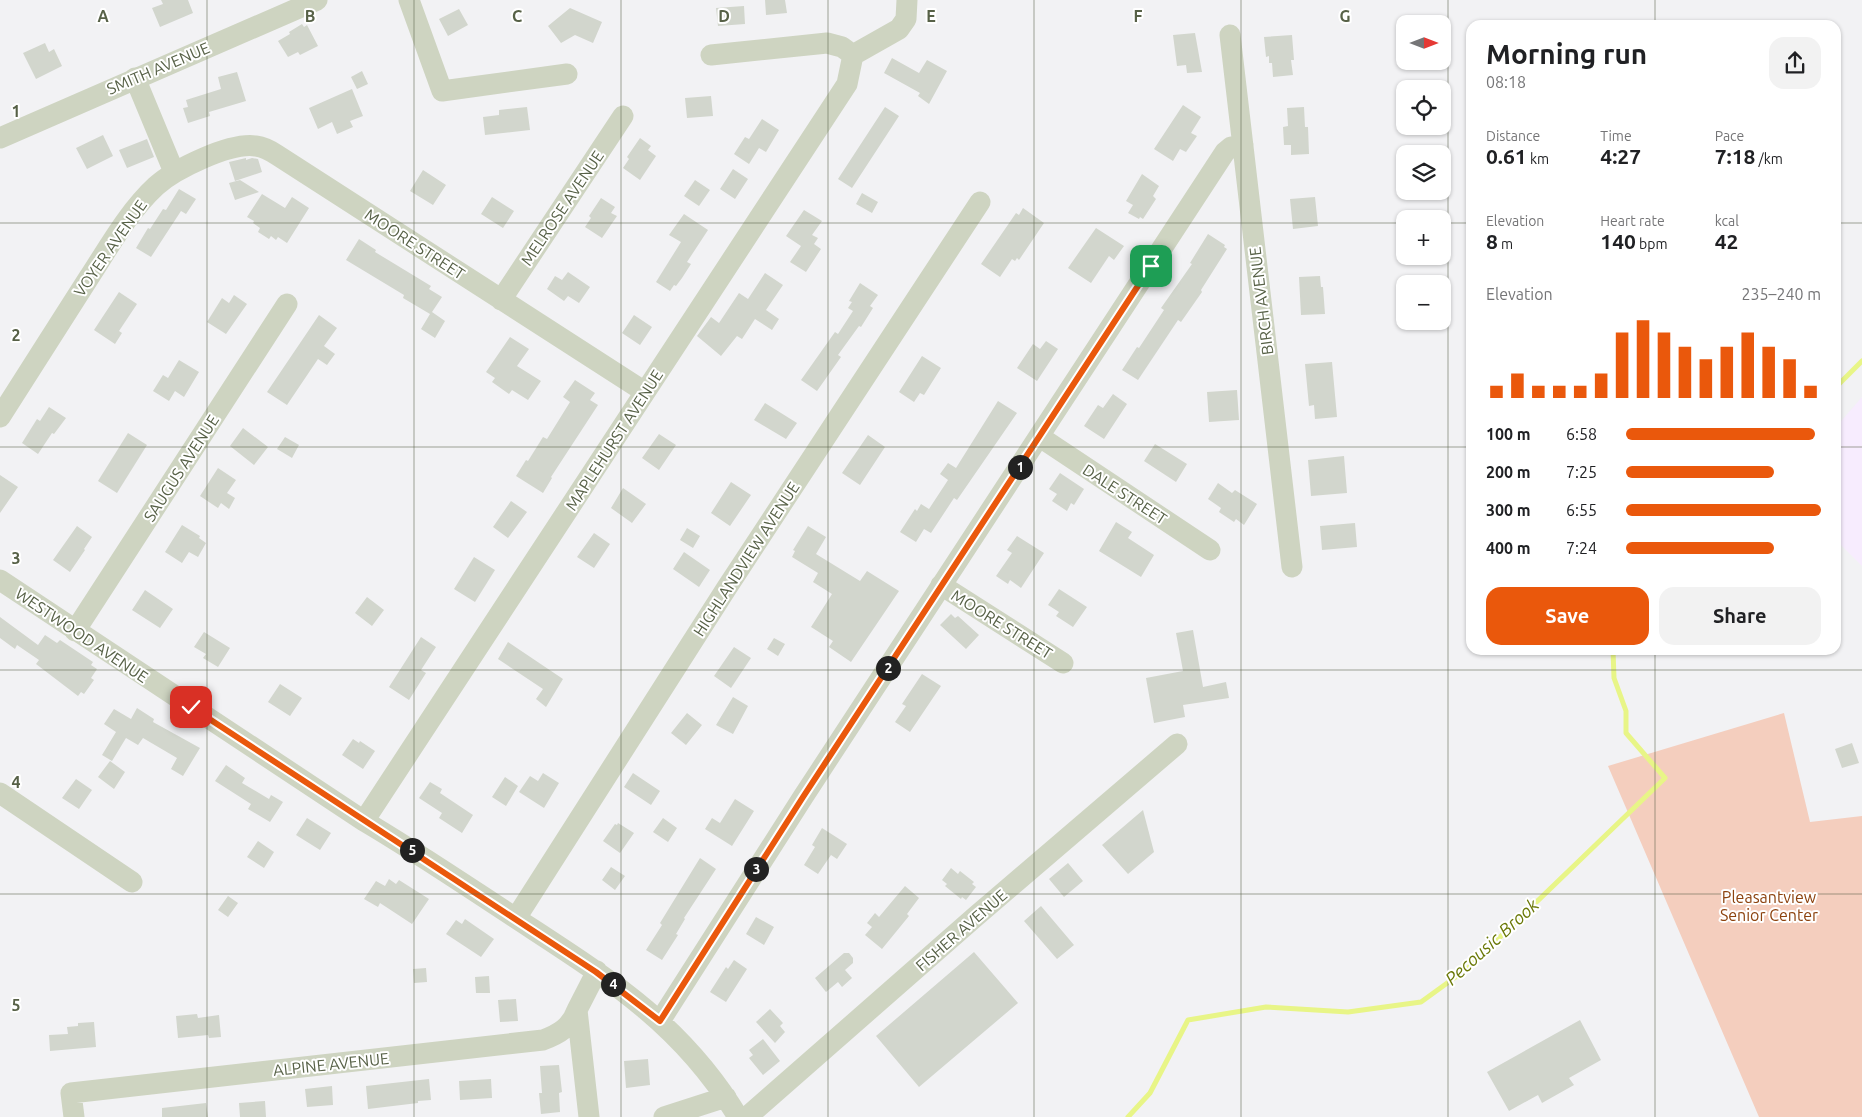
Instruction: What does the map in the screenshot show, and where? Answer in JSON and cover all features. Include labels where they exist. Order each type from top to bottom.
[{"type":"street","name":"SMITH AVENUE","points":[[0,138],[134,78],[317,0]]},
{"type":"street","points":[[409,0],[442,91],[567,74]]},
{"type":"street","points":[[711,55],[827,43],[842,47],[853,55],[873,42],[888,37],[899,29],[906,19],[907,0]]},
{"type":"street","name":"BIRCH AVENUE","points":[[1230,35],[1292,567]]},
{"type":"street","name":"MAPLEHURST AVENUE","points":[[364,821],[847,84],[853,55]]},
{"type":"street","points":[[134,78],[174,172]]},
{"type":"street","name":"MELROSE AVENUE","points":[[501,300],[623,116]]},
{"type":"street","points":[[660,1021],[797,805],[1040,437],[1226,150],[1233,146],[1243,145]]},
{"type":"street","name":"MOORE STREET","points":[[174,172],[236,147],[257,146],[267,149],[645,392]]},
{"type":"street","name":"VOYER AVENUE","points":[[0,417],[121,228],[147,195],[174,172]]},
{"type":"street","name":"HIGHLANDVIEW AVENUE","points":[[516,918],[721,597],[980,202]]},
{"type":"street","name":"SAUGUS AVENUE","points":[[75,631],[287,304]]},
{"type":"street","name":"DALE STREET","points":[[1040,437],[1210,550]]},
{"type":"street","name":"WESTWOOD AVENUE","points":[[0,580],[596,972],[660,1021],[703,1066],[738,1117]]},
{"type":"street","name":"MOORE STREET","points":[[941,585],[1063,663]]},
{"type":"street","name":"FISHER AVENUE","points":[[747,1117],[968,923],[1177,744]]},
{"type":"street","points":[[0,793],[132,882]]},
{"type":"street","name":"ALPINE AVENUE","points":[[74,1117],[72,1093],[533,1041],[552,1037],[572,1022],[596,972]]},
{"type":"street","points":[[577,1010],[589,1117]]},
{"type":"street","points":[[664,1117],[726,1097]]},
{"type":"shaded area","points":[[1862,397],[1862,566],[1841,545],[1841,421]]},
{"type":"green space","name":"Pleasantview Senior Center","points":[[1784,713],[1810,822],[1862,816],[1862,1117],[1759,1117],[1608,766]]},
{"type":"building","points":[[161,0],[188,0],[193,13],[160,27],[152,8],[163,4]]},
{"type":"building","points":[[765,0],[785,0],[787,13],[766,15]]},
{"type":"building","points":[[744,6],[745,24],[718,26],[716,8]]},
{"type":"building","points":[[570,8],[602,22],[593,43],[575,35],[561,43],[548,26]]},
{"type":"building","points":[[459,9],[468,25],[448,36],[439,19]]},
{"type":"building","points":[[302,24],[304,27],[307,25],[318,46],[300,55],[298,52],[288,57],[278,41]]},
{"type":"building","points":[[1195,33],[1202,72],[1187,73],[1186,65],[1177,66],[1173,35]]},
{"type":"building","points":[[1292,35],[1294,60],[1291,60],[1293,75],[1273,77],[1272,63],[1269,63],[1269,56],[1266,57],[1264,37]]},
{"type":"building","points":[[45,43],[49,52],[54,49],[62,66],[36,79],[23,53]]},
{"type":"building","points":[[892,58],[919,73],[927,60],[947,71],[929,104],[918,96],[920,93],[884,73]]},
{"type":"building","points":[[362,71],[368,84],[357,89],[351,77]]},
{"type":"building","points":[[237,72],[246,101],[209,112],[210,116],[188,123],[183,108],[188,107],[186,100],[221,89],[218,77]]},
{"type":"building","points":[[352,89],[363,116],[350,121],[353,127],[337,134],[332,122],[318,129],[309,108]]},
{"type":"building","points":[[711,96],[713,116],[687,118],[685,98]]},
{"type":"building","points":[[1183,105],[1201,117],[1191,133],[1197,136],[1186,152],[1180,149],[1173,161],[1154,149]]},
{"type":"building","points":[[527,107],[530,130],[485,135],[483,117],[499,115],[499,110]]},
{"type":"building","points":[[885,107],[899,116],[852,188],[838,179]]},
{"type":"building","points":[[1304,107],[1305,127],[1308,127],[1309,154],[1291,155],[1291,145],[1284,145],[1283,127],[1288,126],[1287,108]]},
{"type":"building","points":[[762,119],[779,130],[766,152],[759,148],[749,164],[734,154],[745,137],[749,139]]},
{"type":"building","points":[[103,135],[113,156],[87,169],[76,148]]},
{"type":"building","points":[[640,138],[651,146],[648,150],[656,156],[640,180],[623,168],[629,159],[627,157]]},
{"type":"building","points":[[147,139],[154,157],[127,168],[119,150]]},
{"type":"building","points":[[246,158],[246,160],[258,159],[262,172],[235,181],[229,162]]},
{"type":"building","points":[[733,169],[748,179],[735,199],[720,189]]},
{"type":"building","points":[[423,170],[446,185],[433,205],[410,191]]},
{"type":"building","points":[[1142,174],[1159,186],[1153,196],[1156,199],[1143,219],[1140,217],[1139,219],[1128,213],[1133,205],[1126,201]]},
{"type":"building","points":[[240,180],[259,192],[235,200],[229,183]]},
{"type":"building","points":[[695,180],[710,190],[699,206],[684,196]]},
{"type":"building","points":[[179,189],[196,199],[186,214],[181,211],[151,257],[136,248],[148,228],[150,229],[163,209],[166,210]]},
{"type":"building","points":[[862,193],[878,202],[872,213],[856,204]]},
{"type":"building","points":[[262,194],[285,208],[292,197],[309,208],[287,243],[278,237],[276,240],[271,236],[269,239],[258,232],[260,228],[247,217]]},
{"type":"building","points":[[492,197],[514,211],[503,228],[481,214]]},
{"type":"building","points":[[1315,197],[1318,226],[1293,229],[1290,199]]},
{"type":"building","points":[[601,198],[615,207],[611,213],[617,216],[602,238],[585,227],[591,218],[589,216]]},
{"type":"building","points":[[1023,208],[1044,223],[1019,260],[1017,258],[1015,261],[1012,259],[1000,277],[981,264],[1016,213],[1019,215]]},
{"type":"building","points":[[804,210],[822,221],[812,235],[818,238],[814,244],[821,249],[806,272],[790,262],[801,246],[786,236]]},
{"type":"building","points":[[684,214],[708,230],[687,262],[691,264],[676,286],[674,285],[670,291],[656,282],[681,242],[669,235]]},
{"type":"building","points":[[1096,228],[1124,246],[1114,260],[1109,256],[1091,283],[1068,268]]},
{"type":"building","points":[[1208,234],[1225,245],[1224,247],[1227,249],[1201,290],[1202,292],[1181,322],[1178,320],[1138,380],[1122,370],[1164,310],[1161,308],[1192,264],[1190,263]]},
{"type":"building","points":[[359,239],[376,250],[375,252],[431,286],[429,289],[442,297],[432,312],[445,321],[435,338],[421,329],[430,314],[403,298],[404,295],[346,260]]},
{"type":"building","points":[[568,272],[590,287],[579,303],[568,296],[564,301],[547,289],[555,276],[562,280]]},
{"type":"building","points":[[765,273],[783,285],[766,310],[779,319],[772,330],[755,319],[742,339],[737,336],[721,356],[697,336],[711,317],[719,323],[739,293],[748,299]]},
{"type":"building","points":[[1320,276],[1321,287],[1323,287],[1325,314],[1301,315],[1299,277]]},
{"type":"building","points":[[860,283],[878,295],[870,306],[873,308],[861,327],[859,326],[838,355],[841,357],[817,391],[801,380],[835,332],[838,334],[853,311],[848,308],[852,302],[849,301]]},
{"type":"building","points":[[119,292],[137,304],[119,331],[122,333],[115,344],[94,330]]},
{"type":"building","points":[[234,295],[247,304],[226,334],[207,322],[222,298],[229,303]]},
{"type":"building","points":[[319,315],[337,328],[324,346],[335,354],[327,365],[318,359],[287,405],[267,392]]},
{"type":"building","points":[[634,315],[652,327],[640,345],[622,333]]},
{"type":"building","points":[[510,337],[529,349],[517,366],[541,381],[528,400],[512,390],[509,394],[492,382],[495,378],[486,372]]},
{"type":"building","points":[[1046,341],[1058,349],[1037,381],[1017,368],[1033,344],[1040,349]]},
{"type":"building","points":[[922,356],[941,368],[924,395],[920,393],[914,402],[899,392]]},
{"type":"building","points":[[179,360],[199,372],[184,397],[175,391],[169,401],[153,391],[163,375],[168,378]]},
{"type":"building","points":[[1332,362],[1337,417],[1315,419],[1314,405],[1309,406],[1305,364]]},
{"type":"building","points":[[575,380],[595,393],[590,400],[598,405],[551,477],[543,493],[516,476],[543,437],[547,439],[570,402],[563,397]]},
{"type":"building","points":[[1237,390],[1239,420],[1209,422],[1207,392]]},
{"type":"building","points":[[1113,394],[1127,404],[1104,439],[1084,426],[1098,405],[1103,408]]},
{"type":"building","points":[[998,401],[1017,413],[957,500],[954,498],[931,533],[924,529],[916,542],[900,532],[915,509],[917,511],[921,504],[929,509],[948,480],[940,474],[948,463],[956,468]]},
{"type":"building","points":[[765,403],[797,423],[786,439],[754,420]]},
{"type":"building","points":[[49,407],[66,418],[54,434],[52,433],[38,454],[22,443],[37,419],[40,421]]},
{"type":"building","points":[[243,428],[268,447],[254,465],[230,446]]},
{"type":"building","points":[[128,433],[147,445],[117,493],[98,481]]},
{"type":"building","points":[[659,434],[676,445],[659,470],[642,458]]},
{"type":"building","points":[[868,435],[885,447],[860,485],[842,473]]},
{"type":"building","points":[[285,437],[299,445],[292,458],[277,449]]},
{"type":"building","points":[[1155,444],[1187,464],[1176,482],[1144,461]]},
{"type":"building","points":[[1344,456],[1347,493],[1311,496],[1308,460]]},
{"type":"building","points":[[218,468],[236,480],[227,493],[235,498],[229,509],[221,503],[218,508],[200,496]]},
{"type":"building","points":[[1060,473],[1084,489],[1074,505],[1071,503],[1067,511],[1052,501],[1057,494],[1049,489]]},
{"type":"building","points":[[0,475],[18,487],[0,513]]},
{"type":"building","points":[[731,482],[751,495],[730,526],[711,513]]},
{"type":"building","points":[[1218,483],[1232,493],[1235,490],[1257,504],[1244,525],[1236,519],[1234,522],[1219,512],[1221,508],[1208,499]]},
{"type":"building","points":[[623,488],[646,504],[632,523],[611,508]]},
{"type":"building","points":[[511,501],[527,512],[508,538],[493,527]]},
{"type":"building","points":[[1116,522],[1132,532],[1128,538],[1154,555],[1141,577],[1099,551]]},
{"type":"building","points":[[1355,523],[1357,547],[1322,550],[1320,526]]},
{"type":"building","points":[[182,525],[200,536],[199,538],[206,543],[198,557],[189,552],[182,563],[165,552]]},
{"type":"building","points":[[77,526],[92,537],[70,572],[53,560]]},
{"type":"building","points":[[808,526],[826,537],[816,554],[860,581],[867,571],[899,591],[851,662],[829,647],[833,641],[811,627],[832,594],[813,582],[818,573],[792,557],[795,551],[793,550]]},
{"type":"building","points":[[687,528],[700,536],[693,548],[680,540]]},
{"type":"building","points":[[594,533],[610,544],[594,568],[577,557]]},
{"type":"building","points":[[1017,536],[1044,553],[1021,588],[1010,580],[1008,584],[996,576],[1012,553],[1007,550]]},
{"type":"building","points":[[684,552],[710,570],[699,587],[673,569]]},
{"type":"building","points":[[474,557],[495,570],[475,602],[454,589]]},
{"type":"building","points":[[1059,589],[1087,607],[1073,627],[1056,616],[1059,612],[1048,605]]},
{"type":"building","points":[[145,590],[173,609],[160,628],[132,610]]},
{"type":"building","points":[[367,597],[384,610],[372,626],[355,613]]},
{"type":"building","points":[[951,614],[955,618],[958,616],[979,635],[966,649],[940,625]]},
{"type":"building","points":[[0,617],[38,645],[45,635],[57,643],[60,640],[93,662],[91,665],[97,669],[91,678],[94,680],[84,694],[81,692],[78,696],[36,664],[39,660],[17,645],[15,649],[0,638]]},
{"type":"building","points":[[1193,630],[1203,687],[1226,682],[1229,698],[1183,705],[1185,717],[1154,723],[1146,678],[1183,671],[1176,633]]},
{"type":"building","points":[[204,632],[230,648],[218,667],[203,658],[206,654],[194,647]]},
{"type":"building","points":[[421,637],[436,647],[421,670],[426,673],[409,700],[389,687]]},
{"type":"building","points":[[774,638],[785,644],[778,656],[767,649]]},
{"type":"building","points":[[508,642],[563,679],[546,707],[536,699],[543,689],[498,659]]},
{"type":"building","points":[[734,647],[751,658],[731,688],[714,676]]},
{"type":"building","points":[[922,674],[941,686],[910,732],[895,722],[906,706],[902,704]]},
{"type":"building","points":[[280,684],[302,698],[290,716],[268,702]]},
{"type":"building","points":[[733,697],[748,706],[733,734],[716,725]]},
{"type":"building","points":[[137,708],[154,719],[153,722],[200,748],[183,776],[171,769],[177,758],[143,738],[138,745],[126,738],[112,761],[102,755],[116,732],[104,724],[114,709],[131,719]]},
{"type":"building","points":[[687,713],[702,725],[686,745],[671,733]]},
{"type":"building","points":[[353,739],[359,743],[360,741],[375,751],[363,769],[342,755]]},
{"type":"building","points":[[1852,743],[1859,763],[1842,768],[1835,749]]},
{"type":"building","points":[[110,761],[125,772],[114,789],[98,777]]},
{"type":"building","points":[[226,765],[245,778],[242,783],[269,799],[271,795],[283,802],[270,822],[248,809],[251,804],[215,781]]},
{"type":"building","points":[[543,773],[559,783],[544,808],[519,792],[530,776],[538,781]]},
{"type":"building","points":[[633,773],[660,791],[651,805],[624,787]]},
{"type":"building","points":[[505,777],[518,786],[506,806],[492,797]]},
{"type":"building","points":[[76,779],[92,790],[79,809],[62,798]]},
{"type":"building","points":[[430,782],[442,789],[440,793],[473,815],[462,833],[439,818],[442,813],[419,798]]},
{"type":"building","points":[[735,799],[754,811],[732,846],[705,829],[712,818],[720,823]]},
{"type":"building","points":[[1143,810],[1154,852],[1128,874],[1102,845]]},
{"type":"building","points":[[307,818],[331,833],[320,850],[296,835]]},
{"type":"building","points":[[663,818],[677,828],[668,842],[653,832]]},
{"type":"building","points":[[618,823],[634,833],[620,853],[603,841],[615,824],[617,825]]},
{"type":"building","points":[[822,828],[847,844],[837,859],[831,855],[818,874],[804,865],[815,847],[812,845]]},
{"type":"building","points":[[258,841],[274,852],[264,868],[247,857]]},
{"type":"building","points":[[700,858],[716,869],[684,918],[676,934],[678,935],[662,960],[646,950],[662,925],[660,923]]},
{"type":"building","points":[[1068,863],[1083,881],[1064,897],[1049,879]]},
{"type":"building","points":[[611,867],[625,876],[615,890],[602,880]]},
{"type":"building","points":[[951,868],[958,874],[960,871],[974,882],[972,884],[976,887],[966,900],[962,897],[961,899],[945,886],[947,884],[942,880]]},
{"type":"building","points":[[389,879],[396,884],[399,880],[429,899],[412,924],[380,903],[378,907],[364,899],[376,881],[385,886]]},
{"type":"building","points":[[905,886],[919,898],[907,914],[909,916],[882,949],[865,935],[872,927],[867,923],[875,913],[879,917]]},
{"type":"building","points":[[228,896],[238,903],[228,917],[218,910]]},
{"type":"building","points":[[1041,906],[1074,945],[1057,959],[1024,921]]},
{"type":"building","points":[[756,917],[774,927],[764,945],[746,934]]},
{"type":"building","points":[[465,919],[494,939],[481,957],[446,934],[456,920],[462,924]]},
{"type":"building","points":[[974,952],[1018,1003],[919,1087],[876,1036]]},
{"type":"building","points":[[844,953],[849,953],[853,958],[853,963],[845,970],[852,978],[842,987],[838,982],[826,992],[815,978]]},
{"type":"building","points":[[734,960],[747,969],[726,1002],[710,992],[726,967],[728,969]]},
{"type":"building","points":[[426,968],[427,982],[414,983],[413,969]]},
{"type":"building","points":[[489,976],[490,993],[476,993],[475,977]]},
{"type":"building","points":[[516,999],[518,1021],[500,1022],[498,1000]]},
{"type":"building","points":[[770,1009],[783,1023],[780,1026],[785,1032],[775,1043],[756,1022]]},
{"type":"building","points":[[197,1014],[198,1018],[219,1015],[221,1037],[209,1038],[208,1035],[178,1038],[176,1016]]},
{"type":"building","points":[[1580,1020],[1601,1060],[1569,1078],[1574,1085],[1542,1103],[1538,1095],[1509,1111],[1487,1072]]},
{"type":"building","points":[[94,1022],[96,1047],[50,1051],[49,1035],[68,1034],[67,1027],[78,1026],[78,1023]]},
{"type":"building","points":[[763,1039],[780,1061],[763,1075],[749,1058],[753,1055],[749,1050]]},
{"type":"building","points":[[648,1059],[650,1085],[626,1088],[624,1061]]},
{"type":"building","points":[[559,1065],[562,1092],[559,1093],[560,1112],[541,1114],[539,1093],[542,1093],[540,1066]]},
{"type":"building","points":[[429,1079],[431,1100],[368,1109],[366,1086]]},
{"type":"building","points":[[491,1079],[492,1098],[460,1100],[459,1081]]},
{"type":"building","points":[[332,1086],[333,1105],[307,1107],[305,1089]]},
{"type":"building","points":[[265,1101],[266,1117],[240,1117],[239,1103]]},
{"type":"building","points":[[206,1103],[208,1117],[162,1117],[162,1108]]},
{"type":"waterway","name":"Pecousic Brook","points":[[1841,382],[1862,361]]},
{"type":"waterway","name":"Pecousic Brook","points":[[1128,1117],[1150,1093],[1188,1020],[1266,1007],[1348,1012],[1421,1002],[1468,968],[1665,778],[1626,733],[1626,711],[1614,678],[1613,655]]},
{"type":"route","points":[[191,707],[596,972],[660,1021],[803,797],[1151,266]]}]
